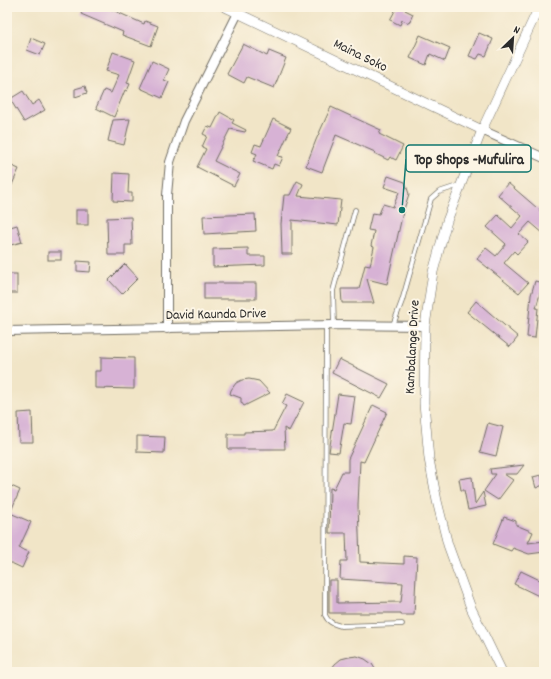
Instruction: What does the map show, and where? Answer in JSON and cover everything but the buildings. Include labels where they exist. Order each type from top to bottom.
[{"type":"street","name":"Maina Soko","points":[[225,7],[482,130]]},
{"type":"street","name":"Kambalange Drive","points":[[502,672],[471,608],[448,545],[437,501],[429,459],[424,403],[425,326],[433,272],[447,222],[482,130],[539,7]]},
{"type":"street","points":[[167,329],[167,195],[170,162],[184,121],[238,13]]},
{"type":"street","points":[[482,130],[544,158]]},
{"type":"street","name":"David Kaunda Drive","points":[[7,331],[330,325],[425,326]]},
{"type":"lane","points":[[393,326],[402,301],[431,199],[439,192],[461,184]]},
{"type":"lane","points":[[355,210],[333,292],[330,325],[324,615],[327,620],[333,624],[341,626],[402,624]]},
{"type":"place","name":"Top Shops -Mufulira","points":[[402,210]]}]
